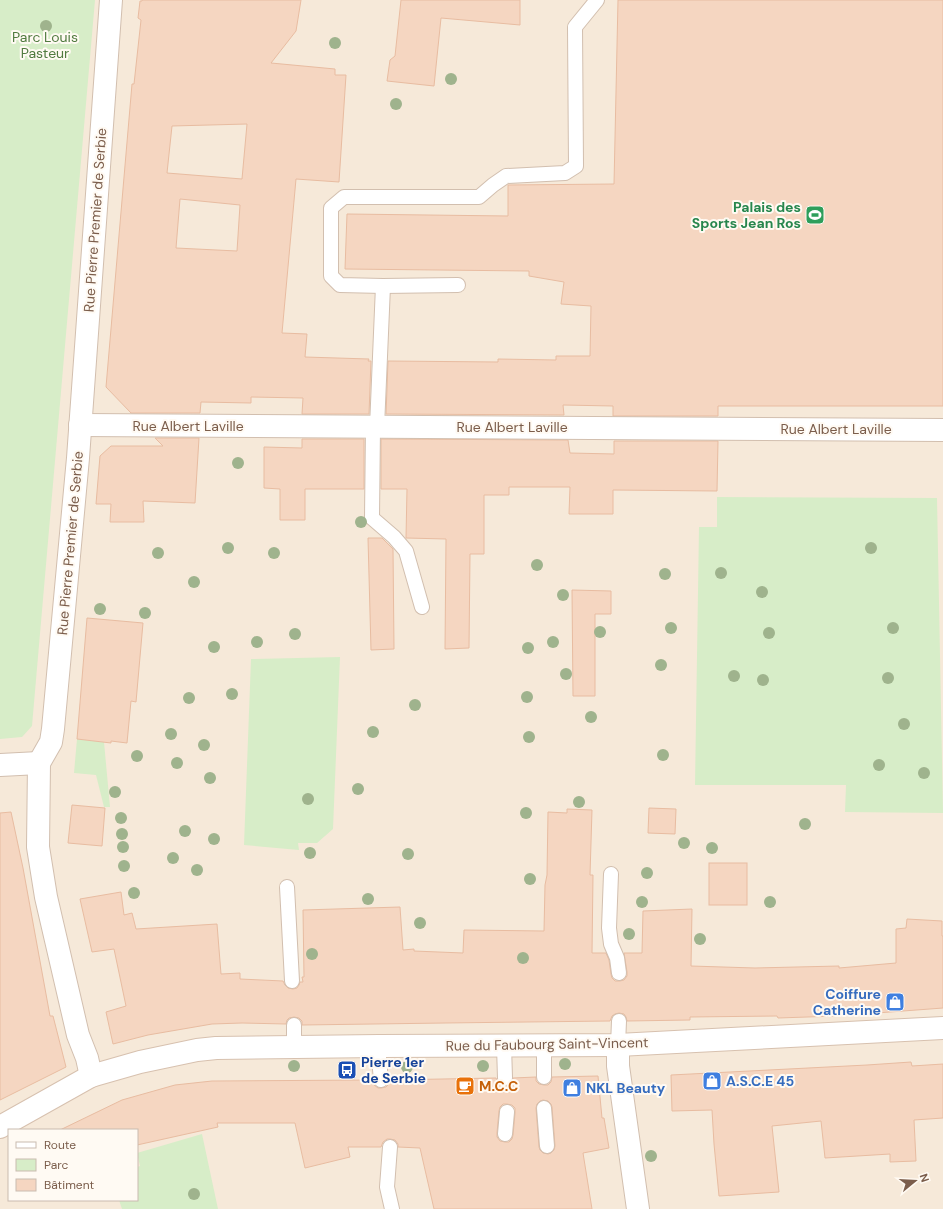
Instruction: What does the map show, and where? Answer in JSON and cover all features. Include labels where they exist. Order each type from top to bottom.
[{"type":"street","name":"Rue Pierre Premier de Serbie","points":[[91,1076],[87,1058],[78,1036],[46,897],[38,847],[39,763],[51,742],[53,729],[80,425],[111,0]]},
{"type":"street","name":"Rue Albert Laville","points":[[80,425],[943,430]]},
{"type":"street","points":[[0,765],[39,763]]},
{"type":"street","name":"Rue du Faubourg Saint-Vincent","points":[[0,1127],[91,1076],[140,1062],[197,1050],[216,1048],[618,1045],[943,1028]]},
{"type":"street","points":[[618,1045],[618,1066],[638,1209]]},
{"type":"lane","points":[[458,285],[340,285],[331,276],[331,208],[344,197],[479,197],[493,184],[506,176],[565,174],[576,166],[575,27],[598,0]]},
{"type":"lane","points":[[383,286],[375,427],[372,518],[394,537],[406,551],[422,607]]},
{"type":"lane","points":[[611,874],[609,928],[611,944],[617,958],[619,973]]},
{"type":"lane","points":[[287,887],[292,981]]},
{"type":"lane","points":[[618,1045],[619,1021]]},
{"type":"lane","points":[[294,1025],[294,1047]]},
{"type":"lane","points":[[544,1045],[544,1077]]},
{"type":"lane","points":[[379,1046],[381,1080]]},
{"type":"lane","points":[[504,1046],[505,1078]]},
{"type":"lane","points":[[544,1108],[547,1146]]},
{"type":"lane","points":[[505,1134],[507,1112]]},
{"type":"lane","points":[[390,1147],[387,1187],[392,1209]]},
{"type":"shaded area","points":[[0,0],[943,0],[943,1209],[0,1209]]},
{"type":"green space","name":"Parc Louis Pasteur","points":[[0,0],[95,0],[32,726],[22,737],[0,739]]},
{"type":"green space","points":[[717,497],[937,498],[943,813],[845,812],[846,785],[695,785],[699,527],[717,527]]},
{"type":"green space","points":[[340,657],[333,829],[317,843],[298,843],[299,850],[244,845],[251,659]]},
{"type":"green space","points":[[77,739],[104,742],[110,807],[104,807],[96,775],[74,773]]},
{"type":"green space","points":[[202,1134],[218,1209],[122,1209],[119,1201],[138,1201],[138,1167],[140,1166],[138,1153]]},
{"type":"building","points":[[301,0],[296,31],[271,63],[335,69],[335,75],[346,75],[339,182],[296,179],[282,333],[307,334],[305,357],[369,359],[368,361],[371,361],[369,414],[302,414],[303,398],[251,397],[251,403],[201,402],[200,413],[131,413],[106,387],[132,84],[134,84],[141,20],[138,18],[140,1]],"holes":[[[247,124],[242,179],[167,173],[172,126]],[[180,199],[240,205],[237,251],[176,248]]]},
{"type":"building","points":[[401,0],[520,0],[520,25],[441,18],[434,86],[387,81],[390,60],[395,56]]},
{"type":"building","name":"Palais des Sports Jean Ros","points":[[618,0],[943,0],[943,406],[718,406],[718,416],[613,416],[613,406],[563,405],[564,415],[386,414],[388,361],[498,362],[498,359],[556,360],[556,356],[590,356],[591,306],[561,304],[564,282],[529,276],[529,271],[345,269],[347,214],[508,216],[508,185],[614,184]]},
{"type":"building","points":[[155,438],[199,438],[195,503],[143,501],[144,522],[110,522],[111,504],[96,504],[100,456],[111,446],[163,446]]},
{"type":"building","points":[[302,439],[364,439],[364,489],[305,489],[305,520],[280,520],[280,489],[264,488],[264,447],[302,448]]},
{"type":"building","points":[[381,439],[568,440],[570,453],[614,454],[614,441],[718,441],[717,491],[613,490],[613,514],[569,514],[570,487],[509,487],[509,495],[484,495],[484,554],[470,554],[469,648],[445,649],[446,539],[406,538],[407,489],[381,489]]},
{"type":"building","points":[[368,538],[382,538],[393,549],[394,649],[371,650]]},
{"type":"building","points":[[572,590],[611,591],[611,614],[595,614],[595,696],[573,696]]},
{"type":"building","points":[[87,618],[143,623],[136,702],[131,701],[127,743],[111,741],[111,743],[77,739]]},
{"type":"building","points":[[72,805],[105,808],[102,846],[68,843]]},
{"type":"building","points":[[649,808],[676,809],[675,834],[648,833]]},
{"type":"building","points":[[567,809],[592,810],[590,875],[593,875],[592,953],[606,953],[609,960],[612,978],[615,981],[624,980],[627,976],[624,953],[642,953],[643,911],[692,909],[691,966],[755,968],[839,966],[839,968],[896,963],[896,929],[906,928],[907,919],[942,921],[943,1008],[837,1016],[778,1018],[777,1016],[690,1017],[690,1020],[627,1021],[624,1014],[619,1013],[612,1016],[610,1021],[302,1025],[302,1021],[299,1018],[294,1017],[289,1018],[286,1024],[212,1024],[148,1035],[113,1044],[106,1012],[126,1006],[114,949],[92,952],[80,899],[121,892],[124,915],[132,913],[136,929],[217,924],[221,974],[240,973],[240,979],[283,981],[288,988],[293,989],[297,988],[300,982],[303,982],[302,977],[304,977],[303,910],[400,907],[403,950],[414,949],[414,951],[463,953],[464,930],[544,931],[548,812],[567,813]]},
{"type":"building","points":[[11,812],[23,868],[50,1016],[53,1016],[66,1067],[0,1100],[0,813]]},
{"type":"building","points":[[709,863],[747,863],[747,905],[709,905]]},
{"type":"building","points":[[911,1062],[912,1066],[943,1064],[943,1118],[914,1120],[916,1161],[890,1162],[890,1154],[825,1158],[821,1121],[772,1126],[779,1192],[719,1196],[712,1110],[672,1111],[671,1075]]},
{"type":"building","points":[[598,1076],[602,1118],[604,1118],[609,1148],[583,1153],[592,1209],[434,1209],[420,1148],[398,1147],[395,1140],[387,1139],[383,1142],[381,1147],[348,1147],[350,1157],[305,1168],[295,1123],[217,1123],[218,1127],[138,1145],[138,1129],[62,1129],[122,1100],[175,1085],[212,1081],[372,1080],[374,1085],[378,1088],[386,1087],[389,1084],[389,1080],[496,1078],[498,1083],[505,1086],[510,1085],[513,1082],[513,1078],[536,1077],[536,1081],[539,1084],[548,1085],[551,1082],[552,1077]],"holes":[[[540,1101],[548,1101],[552,1107],[555,1146],[554,1150],[548,1154],[543,1153],[539,1147],[536,1108]],[[503,1104],[512,1105],[515,1108],[513,1135],[509,1142],[500,1141],[497,1137],[500,1107]]]},
{"type":"place","name":"Palais des Sports Jean Ros","points":[[815,215]]},
{"type":"place","name":"Coiffure Catherine","points":[[895,1002]]},
{"type":"place","name":"Pierre 1er de Serbie","points":[[347,1070]]},
{"type":"place","name":"A.S.C.E 45","points":[[712,1081]]},
{"type":"place","name":"M.C.C","points":[[465,1086]]},
{"type":"place","name":"NKL Beauty","points":[[572,1088]]}]
